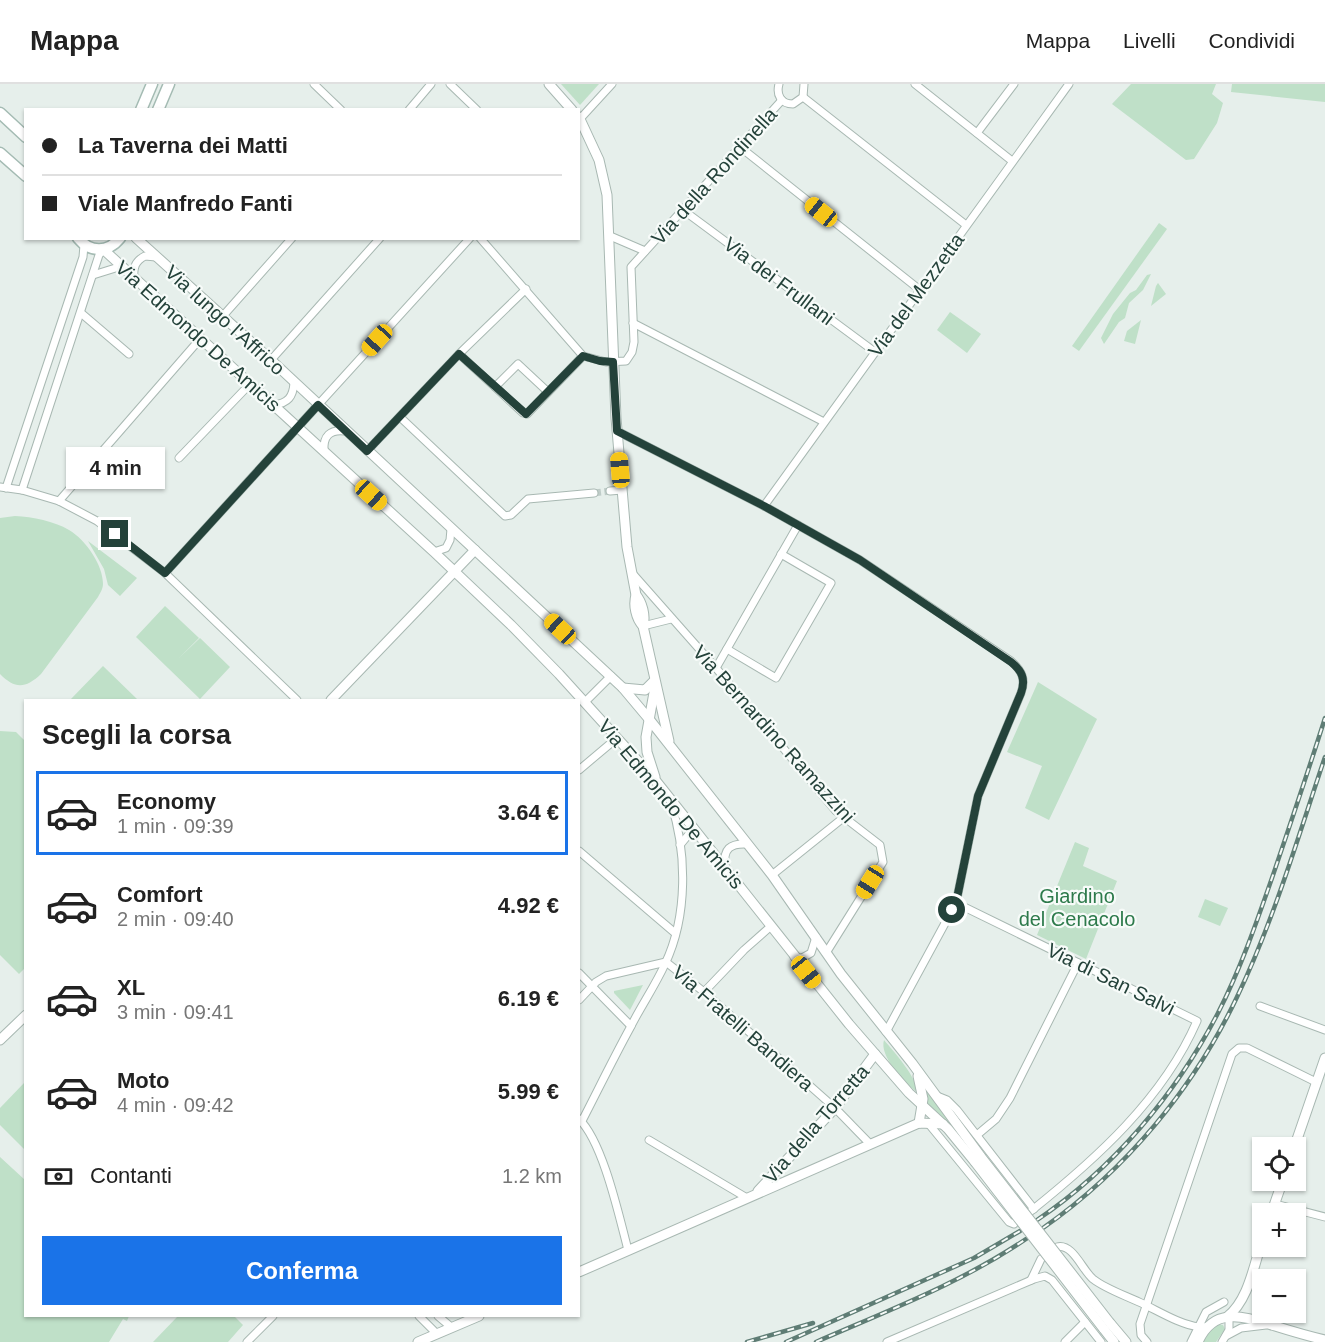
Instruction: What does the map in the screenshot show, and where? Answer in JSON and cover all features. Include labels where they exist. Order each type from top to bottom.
[{"type":"main road","points":[[142,108],[152,84]]},
{"type":"main road","points":[[158,108],[164,85]]},
{"type":"main road","points":[[0,113],[24,135]]},
{"type":"main road","points":[[0,153],[24,174]]},
{"type":"main road","points":[[81,242],[94,249],[103,250],[118,240]]},
{"type":"street","points":[[314,84],[339,108]]},
{"type":"street","points":[[411,108],[431,84]]},
{"type":"street","points":[[450,84],[475,108]]},
{"type":"street","points":[[549,84],[570,108]]},
{"type":"street","points":[[580,117],[612,84]]},
{"type":"street","name":"Via della Rondinella","points":[[779,84],[778,95],[782,100],[793,104],[804,97]]},
{"type":"street","points":[[804,84],[804,97],[966,225]]},
{"type":"street","points":[[977,133],[1014,84]]},
{"type":"street","name":"Via del Mezzetta","points":[[764,506],[1069,84]]},
{"type":"street","points":[[918,85],[1012,161]]},
{"type":"street","name":"Via della Rondinella","points":[[633,323],[631,267],[782,100]]},
{"type":"street","points":[[580,120],[592,142],[602,170],[607,195],[617,431],[631,572],[645,620],[643,626],[670,746]]},
{"type":"street","points":[[740,147],[920,290]]},
{"type":"street","name":"Via dei Frullani","points":[[683,210],[874,352]]},
{"type":"street","name":"Via della Rondinella","points":[[610,236],[645,251]]},
{"type":"street","name":"Via lungo l'Affrico","points":[[138,240],[271,360],[622,688],[772,875],[826,953],[936,1095],[978,1160]]},
{"type":"street","points":[[222,317],[290,240]]},
{"type":"street","points":[[271,360],[378,240]]},
{"type":"street","points":[[165,573],[468,240]]},
{"type":"street","points":[[482,240],[583,356],[600,361],[626,361],[631,355],[634,342],[633,323]]},
{"type":"street","points":[[81,242],[83,257],[3,487],[59,501],[97,521],[165,573],[296,699]]},
{"type":"street","points":[[22,490],[99,255],[103,250]]},
{"type":"street","name":"Via Edmondo De Amicis","points":[[103,250],[511,625],[585,702],[669,796],[794,957],[909,1093],[978,1160]]},
{"type":"street","name":"Via lungo l'Affrico","points":[[135,278],[134,268],[138,261],[145,256],[156,257]]},
{"type":"street","points":[[93,275],[122,266]]},
{"type":"street","points":[[367,451],[459,354],[526,289]]},
{"type":"street","points":[[81,313],[129,354]]},
{"type":"street","points":[[633,323],[824,422]]},
{"type":"street","points":[[59,501],[200,339]]},
{"type":"street","points":[[459,354],[526,414],[583,356]]},
{"type":"street","points":[[495,387],[518,364],[548,392]]},
{"type":"street","name":"Via lungo l'Affrico","points":[[274,405],[288,401],[294,383]]},
{"type":"street","points":[[179,458],[250,384]]},
{"type":"street","points":[[400,417],[505,516],[511,515],[528,499],[594,493]]},
{"type":"street","points":[[324,451],[324,440],[328,434],[334,431],[345,431]]},
{"type":"street","points":[[617,431],[764,506],[890,580],[1011,662],[1023,674],[1023,686],[978,796],[959,904],[886,1032]]},
{"type":"street","points":[[610,491],[622,490]]},
{"type":"street","points":[[716,668],[798,525]]},
{"type":"street","points":[[434,552],[446,548],[450,540],[451,529]]},
{"type":"street","points":[[332,699],[476,550]]},
{"type":"street","points":[[727,649],[776,678],[831,583],[781,554]]},
{"type":"street","name":"Via Bernardino Ramazzini","points":[[631,572],[843,818],[880,845],[883,862],[826,953]]},
{"type":"street","points":[[643,626],[671,619]]},
{"type":"street","points":[[585,702],[611,676]]},
{"type":"street","points":[[622,688],[645,690],[655,679]]},
{"type":"street","points":[[655,679],[646,729],[646,746],[656,781]]},
{"type":"street","points":[[580,769],[617,738]]},
{"type":"street","points":[[628,1250],[614,1195],[591,1135],[580,1120],[666,963],[675,933],[682,890],[680,844],[675,814],[669,796]]},
{"type":"street","points":[[772,875],[843,818]]},
{"type":"street","points":[[680,844],[694,828]]},
{"type":"street","points":[[725,866],[724,856],[727,848],[732,844],[747,844]]},
{"type":"street","points":[[580,851],[675,933]]},
{"type":"street","name":"Via di San Salvi","points":[[959,904],[1197,1021],[1190,1038],[1132,1119],[1107,1146],[1032,1210]]},
{"type":"street","points":[[704,992],[744,950],[770,927]]},
{"type":"street","points":[[794,957],[802,958],[811,953],[816,937]]},
{"type":"street","points":[[580,999],[609,975],[666,963]]},
{"type":"street","name":"Via Fratelli Bandiera","points":[[666,963],[704,992],[835,1108],[870,1144]]},
{"type":"street","points":[[977,1135],[996,1119],[1010,1098],[1078,963]]},
{"type":"street","points":[[580,974],[631,1026]]},
{"type":"street","points":[[1260,1005],[1325,1030]]},
{"type":"street","points":[[0,1040],[24,1016]]},
{"type":"street","points":[[1147,1342],[1142,1335],[1140,1324],[1230,1059],[1239,1048],[1248,1049],[1316,1082]]},
{"type":"street","name":"Via della Torretta","points":[[752,1195],[835,1108],[875,1054]]},
{"type":"street","points":[[1298,1137],[1325,1058]]},
{"type":"street","name":"Via lungo l'Affrico","points":[[912,1063],[922,1089],[923,1105]]},
{"type":"street","name":"Via lungo l'Affrico","points":[[936,1095],[952,1105],[1032,1210]]},
{"type":"street","points":[[923,1105],[924,1123],[1009,1222],[1014,1224]]},
{"type":"street","points":[[580,1272],[870,1144],[924,1123],[943,1124]]},
{"type":"street","points":[[649,1140],[752,1195]]},
{"type":"street","points":[[978,1160],[1107,1325],[1126,1342]]},
{"type":"street","points":[[1306,1214],[1325,1217]]},
{"type":"street","points":[[1057,1246],[1068,1249],[1095,1280],[1147,1306],[1203,1326]]},
{"type":"street","points":[[1226,1318],[1235,1310],[1242,1298],[1257,1257]]},
{"type":"street","points":[[1028,1282],[1034,1276],[1041,1259]]},
{"type":"street","points":[[887,1342],[1041,1277],[1049,1278],[1101,1342]]},
{"type":"street","points":[[1198,1342],[1206,1312],[1224,1302]]},
{"type":"street","points":[[247,1342],[272,1317]]},
{"type":"street","points":[[420,1317],[437,1334]]},
{"type":"street","points":[[439,1317],[451,1328]]},
{"type":"street","points":[[418,1342],[477,1317]]},
{"type":"street","points":[[1191,1342],[1203,1326],[1226,1318],[1248,1317],[1325,1340]]},
{"type":"street","points":[[1224,1339],[1230,1327],[1226,1318]]},
{"type":"street","points":[[1065,1342],[1085,1322]]},
{"type":"street","points":[[1107,1325],[1114,1342]]},
{"type":"street","points":[[1224,1339],[1243,1328],[1269,1325]]},
{"type":"green space","points":[[561,84],[599,84],[580,105]]},
{"type":"green space","points":[[1131,84],[1216,84],[1212,94],[1223,103],[1217,123],[1194,159],[1186,160],[1112,104]]},
{"type":"green space","points":[[1232,84],[1325,84],[1325,102],[1231,92]]},
{"type":"green space","points":[[1159,223],[1167,229],[1079,351],[1072,346]]},
{"type":"green space","points":[[1151,274],[1143,290],[1129,303],[1125,318],[1119,322],[1104,344],[1101,338],[1113,314],[1147,275]]},
{"type":"green space","points":[[1158,283],[1166,294],[1151,306],[1156,286]]},
{"type":"green space","points":[[950,312],[981,334],[967,353],[937,330]]},
{"type":"green space","points":[[1141,320],[1135,344],[1124,341],[1127,331]]},
{"type":"green space","points":[[15,516],[50,522],[75,534],[97,561],[103,584],[98,597],[41,674],[25,685],[15,685],[0,674],[0,518]]},
{"type":"green space","points":[[88,541],[137,578],[120,596],[108,585],[104,569]]},
{"type":"green space","points":[[165,606],[199,638],[179,658],[200,638],[230,667],[200,699],[136,637]]},
{"type":"green space","points":[[103,666],[137,699],[71,699]]},
{"type":"green space","points":[[1038,682],[1097,719],[1049,820],[1025,808],[1042,766],[1007,752]]},
{"type":"green space","points":[[0,731],[16,732],[24,740],[24,969],[19,974],[0,955]]},
{"type":"green space","name":"Giardino del Cenacolo","points":[[1075,842],[1089,848],[1083,866],[1117,881],[1086,959],[1037,935]]},
{"type":"green space","points":[[1205,899],[1228,908],[1220,926],[1198,917]]},
{"type":"green space","points":[[643,985],[630,1010],[614,993],[614,991]]},
{"type":"green space","points":[[884,1040],[909,1072],[917,1092],[900,1076],[889,1061],[883,1046]]},
{"type":"green space","points":[[24,1083],[24,1149],[0,1125],[0,1108]]},
{"type":"green space","points":[[924,1086],[953,1130],[944,1118],[927,1103]]},
{"type":"green space","points":[[0,1157],[24,1179],[24,1317],[129,1317],[127,1321],[123,1319],[109,1342],[0,1342]]},
{"type":"green space","points":[[177,1317],[235,1317],[243,1325],[228,1342],[153,1342]]},
{"type":"green space","points":[[1218,1324],[1223,1325],[1225,1329],[1216,1342],[1202,1342],[1209,1329]]},
{"type":"tunnel","points":[[594,493],[610,491]]},
{"type":"railway","points":[[1037,1220],[1065,1200],[1117,1153],[1162,1101],[1201,1043],[1226,997],[1247,947],[1325,718]]},
{"type":"railway","points":[[1043,1228],[1073,1205],[1130,1153],[1179,1095],[1220,1031],[1263,938],[1325,757]]},
{"type":"railway","points":[[786,1342],[974,1258],[1020,1231]]},
{"type":"railway","points":[[816,1342],[950,1283],[1026,1239]]},
{"type":"railway","points":[[747,1342],[813,1323]]},
{"type":"route","points":[[115,534],[165,573],[318,405],[367,451],[459,354],[526,414],[583,356],[613,362],[617,431],[764,506],[860,560],[1011,662],[1021,672],[1024,682],[1021,693],[975,805],[969,844],[956,903],[952,910]]}]
